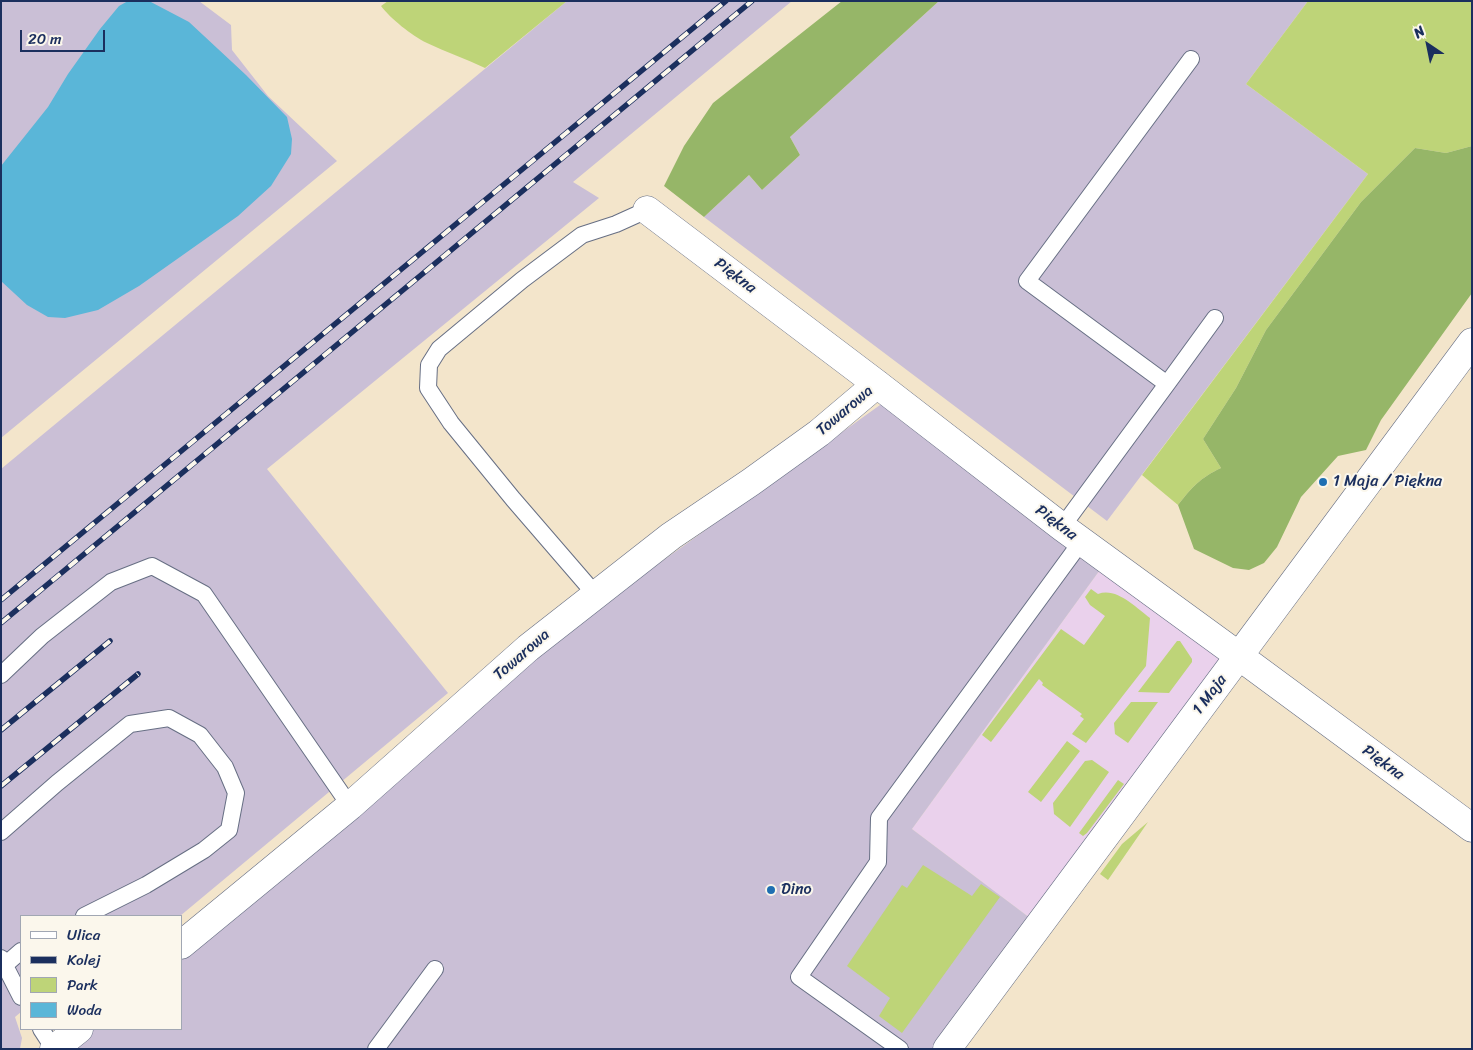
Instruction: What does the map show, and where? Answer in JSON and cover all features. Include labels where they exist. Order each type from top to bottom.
[{"type":"street","name":"Piękna","points":[[647,210],[877,384],[1071,535],[1472,828]]},
{"type":"street","name":"1 Maja","points":[[947,1049],[1472,342]]},
{"type":"street","name":"Towarowa","points":[[182,944],[350,806],[528,648],[671,536],[819,433],[877,384]]},
{"type":"street","points":[[54,1049],[78,1030]]},
{"type":"lane","points":[[1167,384],[1028,281],[1191,59]]},
{"type":"lane","points":[[595,594],[450,423],[428,388],[429,365],[439,349],[522,280],[582,235],[616,224],[647,210]]},
{"type":"lane","points":[[900,1049],[799,978],[878,862],[879,818],[1071,535],[1167,384],[1215,318]]},
{"type":"lane","points":[[1,674],[42,636],[111,582],[152,566],[204,594],[350,806]]},
{"type":"lane","points":[[1,832],[130,724],[169,718],[200,735],[225,767],[236,793],[229,830],[204,850],[146,886],[86,915]]},
{"type":"lane","points":[[20,952],[3,961],[20,995]]},
{"type":"lane","points":[[376,1049],[435,969]]},
{"type":"lane","points":[[42,1030],[54,1049]]},
{"type":"shaded area","points":[[1,1],[199,1],[231,25],[232,50],[268,96],[337,161],[1,438]]},
{"type":"shaded area","points":[[567,1],[792,1],[573,182],[599,198],[267,469],[448,693],[181,915],[20,915],[20,1013],[15,1017],[22,1038],[20,1049],[1,1049],[1,469]]},
{"type":"shaded area","points":[[939,1],[1308,1],[1246,84],[1368,174],[1107,521],[704,217],[749,175],[762,190],[800,155],[790,137]]},
{"type":"shaded area","points":[[887,400],[1105,563],[912,829],[1038,924],[946,1049],[62,1049],[85,1030],[182,1030],[182,950],[608,600]]},
{"type":"shaded area","points":[[1105,563],[1235,659],[1038,924],[912,829]]},
{"type":"green space","points":[[388,1],[567,1],[485,68],[414,36],[381,6]]},
{"type":"green space","points":[[842,1],[939,1],[790,137],[800,155],[762,190],[749,175],[704,217],[664,186],[684,146],[713,103]]},
{"type":"green space","points":[[1308,1],[1472,1],[1472,146],[1446,153],[1415,148],[1361,202],[1266,330],[1236,388],[1203,439],[1221,468],[1207,475],[1178,505],[1142,475],[1368,174],[1246,84]]},
{"type":"green space","points":[[1472,146],[1472,293],[1381,420],[1366,450],[1338,456],[1301,497],[1277,547],[1264,563],[1249,570],[1233,568],[1194,549],[1178,505],[1207,475],[1221,468],[1203,439],[1236,388],[1266,330],[1361,202],[1415,148],[1446,153]]},
{"type":"green space","points":[[1091,589],[1098,594],[1112,593],[1119,596],[1150,618],[1146,666],[1086,743],[1072,734],[1084,719],[1080,716],[1082,714],[1042,685],[1043,683],[1039,679],[991,742],[982,735],[1061,629],[1084,645],[1105,616],[1090,605],[1085,597]]},
{"type":"green space","points":[[1177,641],[1180,641],[1192,662],[1169,693],[1138,692]]},
{"type":"green space","points":[[1131,702],[1158,702],[1128,743],[1115,734],[1114,723]]},
{"type":"green space","points":[[1067,741],[1080,751],[1041,802],[1028,792]]},
{"type":"green space","points":[[1092,760],[1109,772],[1070,827],[1054,814],[1053,803],[1085,761]]},
{"type":"green space","points":[[1118,780],[1124,784],[1083,836],[1079,833]]},
{"type":"green space","points":[[1148,822],[1108,880],[1100,874],[1122,844]]},
{"type":"green space","points":[[923,865],[972,896],[981,884],[1000,897],[902,1033],[879,1016],[890,998],[847,966],[902,885],[907,888]]},
{"type":"water","points":[[128,1],[149,1],[189,22],[246,75],[287,117],[292,139],[291,154],[271,186],[238,216],[139,286],[98,310],[65,318],[48,317],[27,305],[1,281],[1,166],[48,107],[68,74],[100,29],[119,6]]},
{"type":"railway","points":[[1,600],[726,1]]},
{"type":"railway","points":[[1,623],[752,1]]},
{"type":"railway","points":[[1,730],[110,641]]},
{"type":"railway","points":[[1,786],[138,674]]},
{"type":"place","name":"1 Maja / Piękna","points":[[1323,482]]},
{"type":"place","name":"Dino","points":[[771,890]]}]
